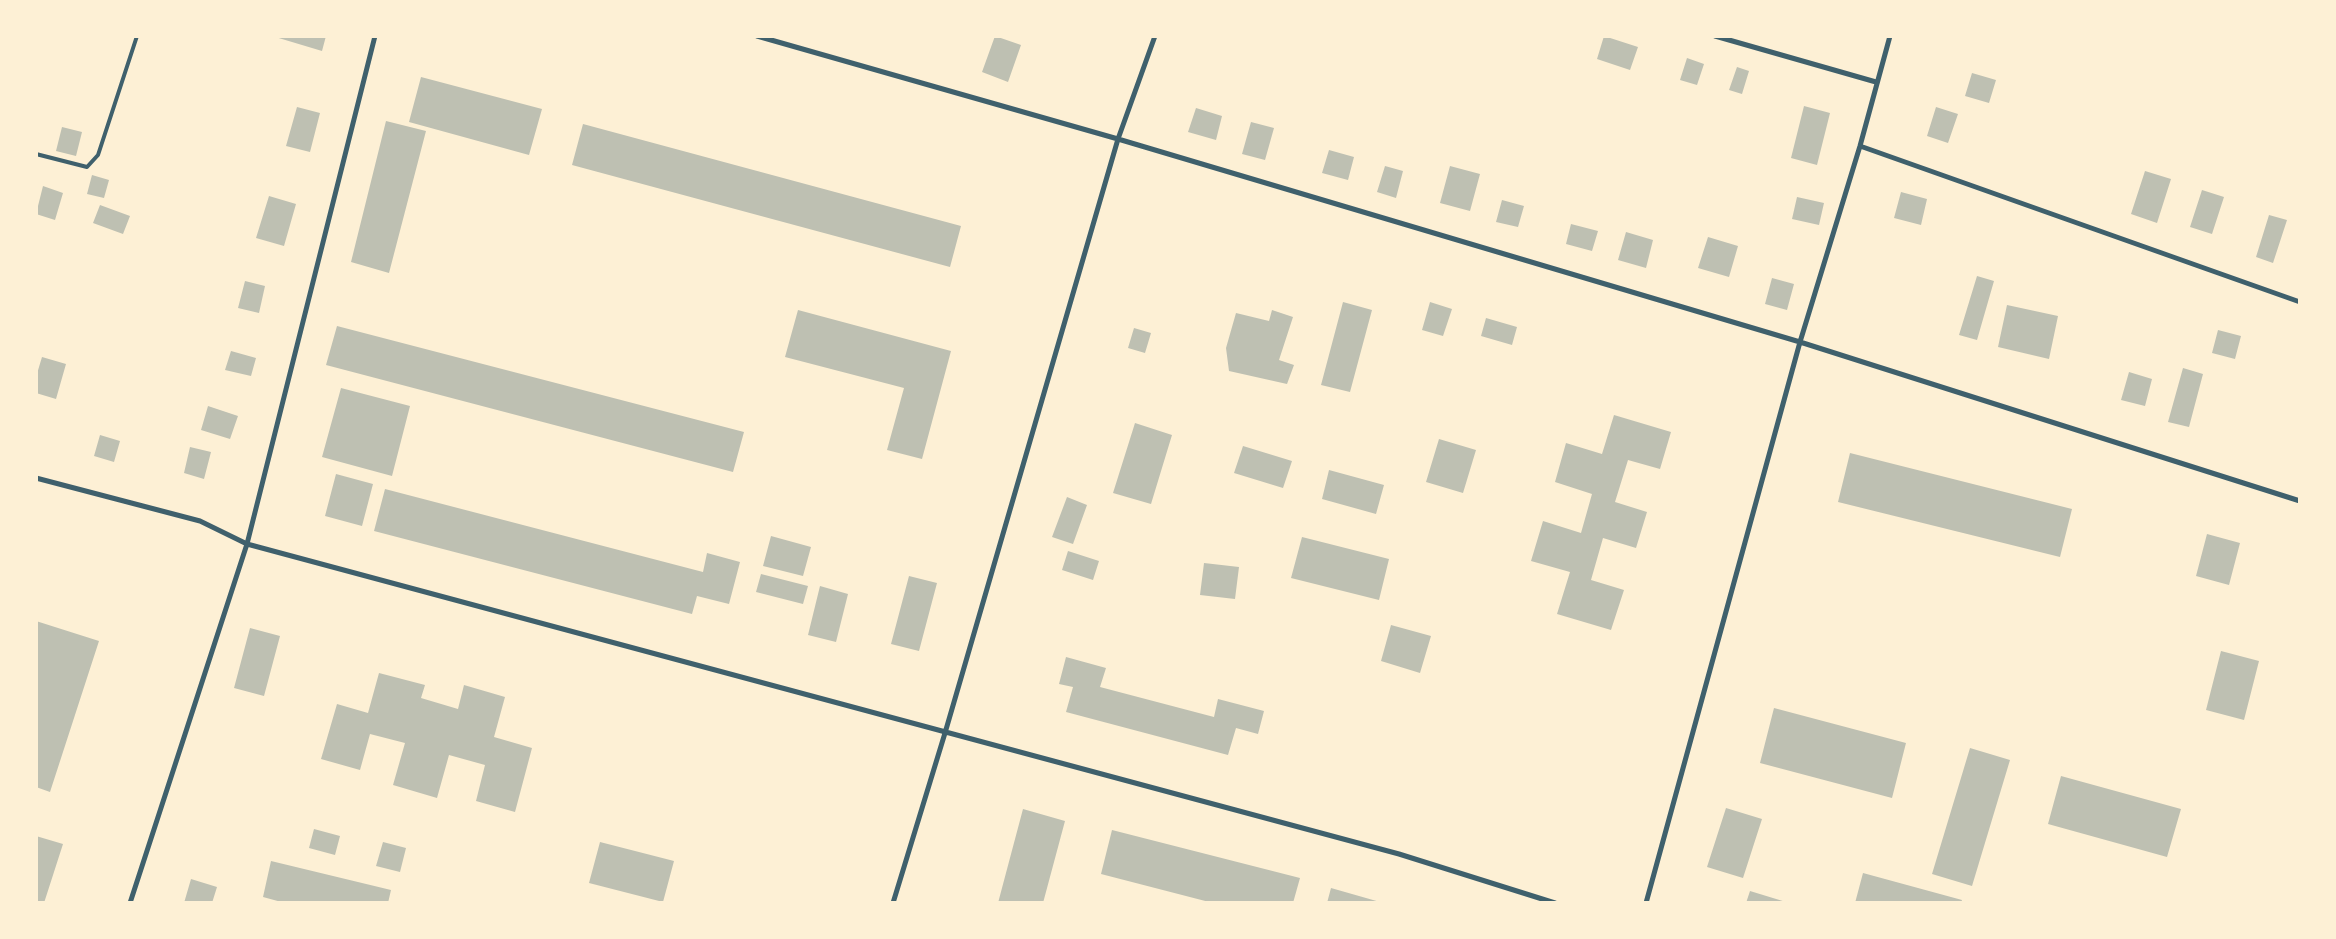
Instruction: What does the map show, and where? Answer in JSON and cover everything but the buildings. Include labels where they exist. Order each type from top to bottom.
[{"type":"street","points":[[130,903],[247,544],[375,36]]},
{"type":"street","points":[[757,36],[1118,139],[1800,342],[2300,501]]},
{"type":"street","points":[[893,903],[945,733],[1118,139],[1154,36]]},
{"type":"street","points":[[1715,36],[1876,82]]},
{"type":"street","points":[[1646,903],[1800,342],[1860,146],[1890,36]]},
{"type":"street","points":[[1860,146],[2300,302]]},
{"type":"street","points":[[36,478],[200,521],[247,544],[1399,854],[1555,903]]},
{"type":"lane","points":[[36,154],[86,167],[98,154],[137,36]]}]
